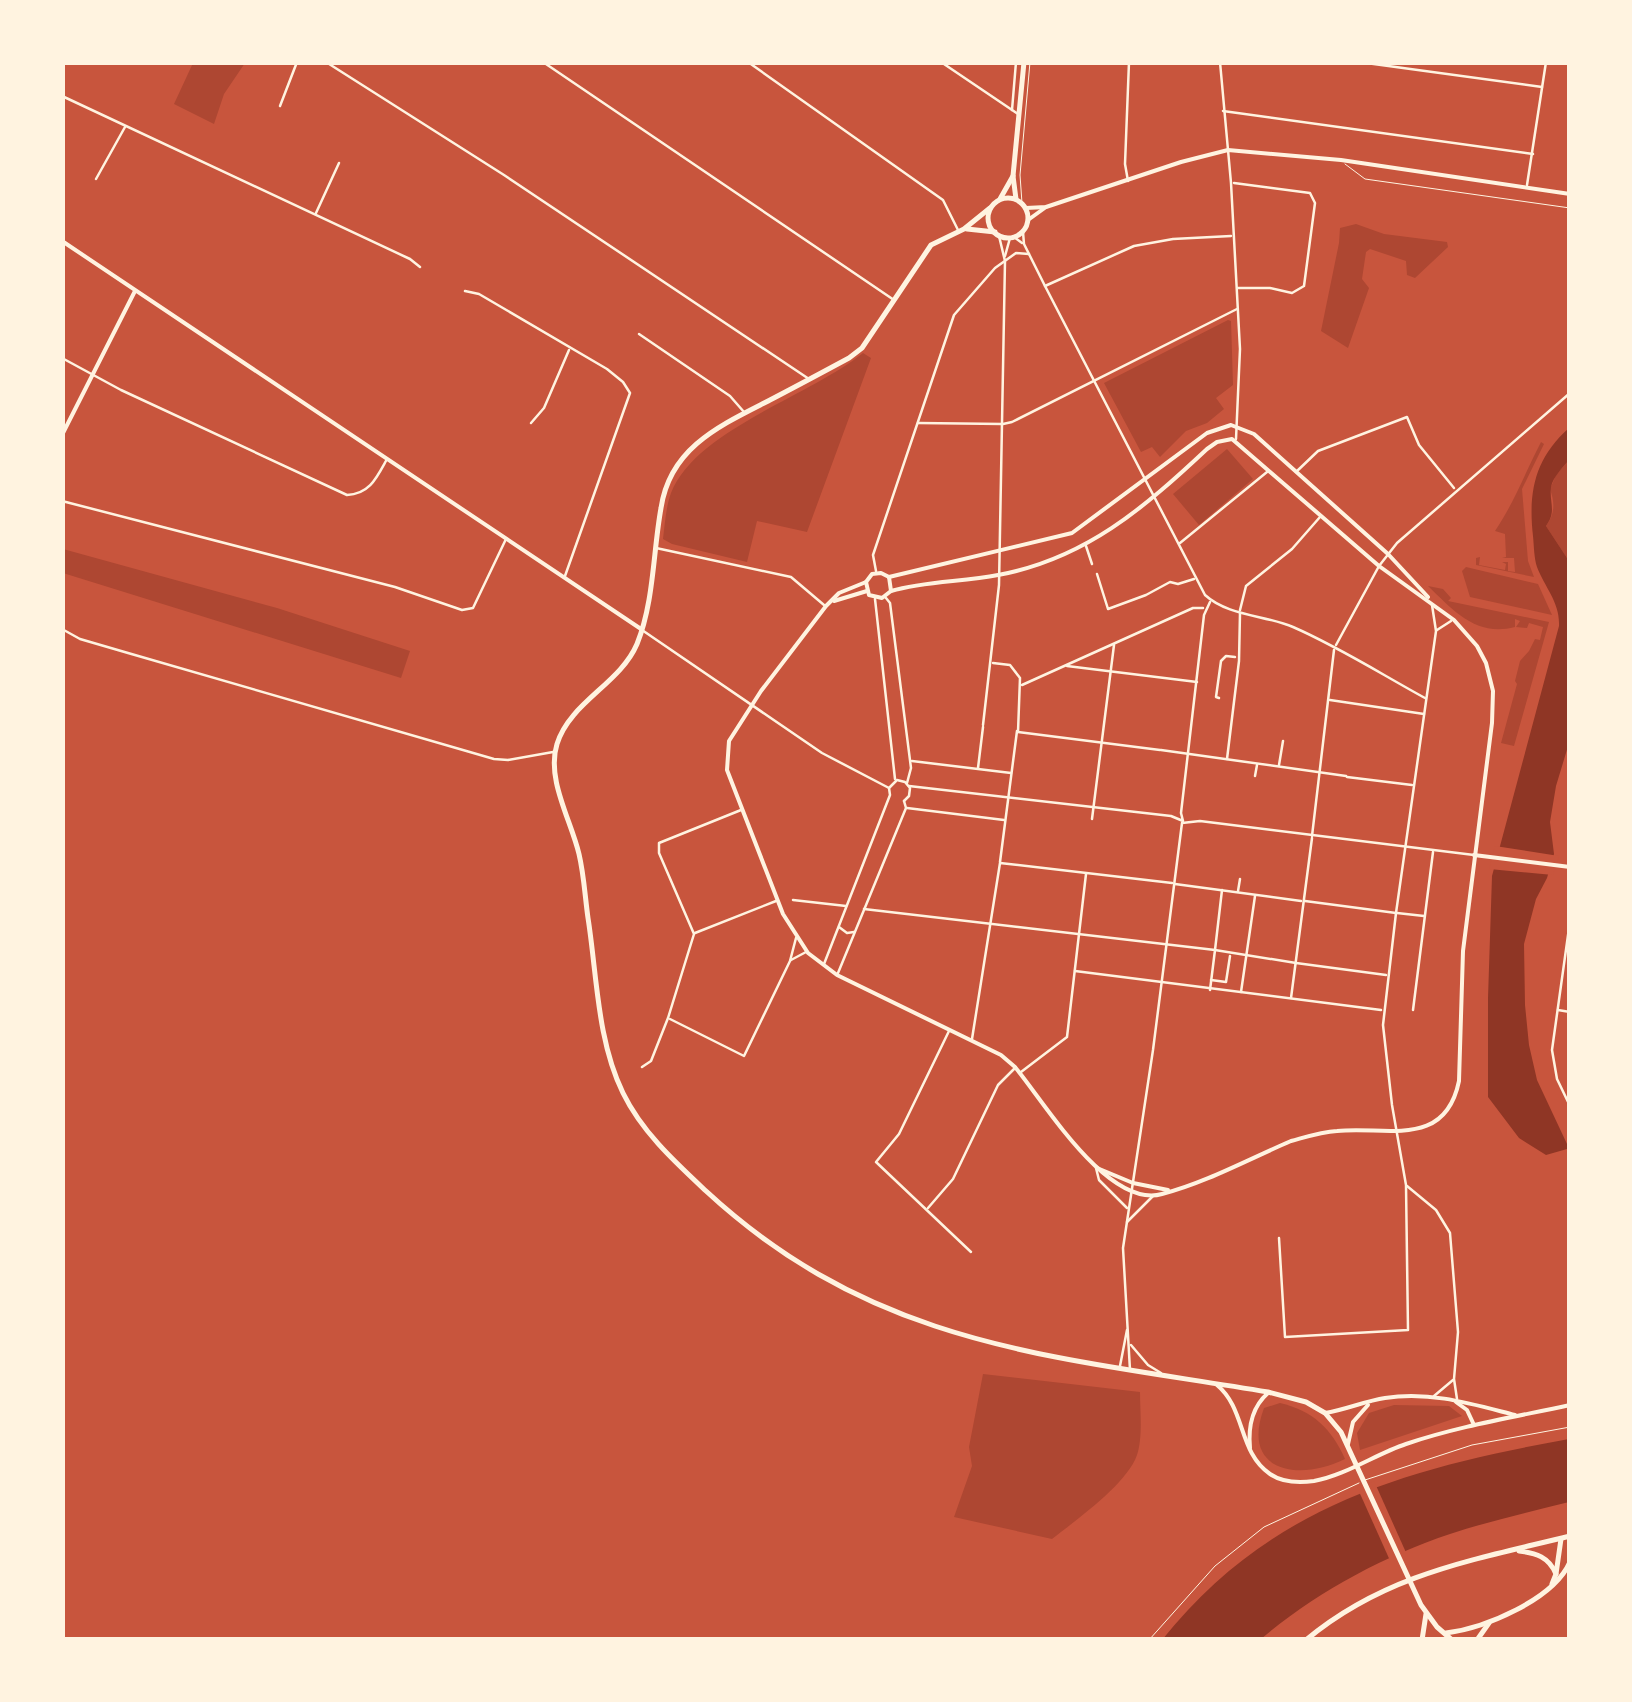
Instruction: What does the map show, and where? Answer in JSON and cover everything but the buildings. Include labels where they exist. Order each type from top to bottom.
[{"type":"main road","points":[[961,230],[1012,237],[1022,232],[1028,220],[1013,176],[1016,113],[1027,62]]},
{"type":"main road","points":[[1013,176],[999,200],[980,217],[932,245],[862,348],[703,436],[680,460],[665,487],[641,629],[630,656],[569,722],[554,752],[555,773],[581,862],[606,1041],[623,1093],[653,1138],[722,1205],[781,1253],[836,1286],[952,1334],[1013,1350],[1268,1392],[1299,1399],[1325,1414],[1349,1445],[1415,1594],[1452,1640]]},
{"type":"main road","points":[[999,200],[1021,203]]},
{"type":"main road","points":[[990,208],[988,222],[997,234]]},
{"type":"main road","points":[[1306,1640],[1394,1584],[1433,1569],[1570,1536]]},
{"type":"main road","points":[[1548,1590],[1556,1574],[1561,1538]]},
{"type":"main road","points":[[1510,1550],[1541,1555],[1556,1574]]},
{"type":"main road","points":[[1477,1640],[1483,1627],[1495,1618],[1548,1590],[1564,1575],[1570,1562]]},
{"type":"main road","points":[[1422,1640],[1426,1611]]},
{"type":"main road","points":[[1443,1632],[1495,1618]]},
{"type":"street","points":[[280,106],[297,62]]},
{"type":"street","points":[[326,62],[504,175],[810,380]]},
{"type":"street","points":[[543,62],[896,301]]},
{"type":"street","points":[[748,62],[944,200],[961,230]]},
{"type":"street","points":[[941,62],[1016,113]]},
{"type":"street","points":[[1016,62],[1016,113]]},
{"type":"street","points":[[1128,181],[1129,62]]},
{"type":"street","points":[[1220,62],[1232,183],[1238,309],[1236,439]]},
{"type":"street","points":[[1358,62],[1542,88]]},
{"type":"street","points":[[1527,187],[1546,62]]},
{"type":"street","points":[[62,96],[420,267]]},
{"type":"street","points":[[1223,110],[1533,154]]},
{"type":"street","points":[[96,178],[125,126]]},
{"type":"street","points":[[1028,220],[1046,208],[1228,150],[1340,160],[1570,194]]},
{"type":"street","points":[[315,214],[339,163]]},
{"type":"street","points":[[1232,183],[1310,193],[1315,203],[1304,286],[1292,293],[1270,288],[1236,288]]},
{"type":"street","points":[[1021,203],[1046,208]]},
{"type":"street","points":[[1022,232],[1024,244],[1093,380],[1195,578],[1211,601],[1288,625],[1426,699]]},
{"type":"street","points":[[978,768],[1000,549],[1004,260],[997,234]]},
{"type":"street","points":[[1045,286],[1134,246],[1173,239],[1233,236]]},
{"type":"street","points":[[1004,260],[1012,237],[1024,244]]},
{"type":"street","points":[[62,241],[837,762],[889,788]]},
{"type":"street","points":[[876,573],[873,554],[954,315],[1004,260],[1016,253],[1029,254]]},
{"type":"street","points":[[62,436],[136,291]]},
{"type":"street","points":[[465,291],[480,294],[616,376],[630,394],[564,578]]},
{"type":"street","points":[[916,423],[1003,424],[1238,309]]},
{"type":"street","points":[[639,334],[730,396],[745,413]]},
{"type":"street","points":[[531,423],[544,408],[570,348]]},
{"type":"street","points":[[62,358],[92,376],[347,495],[369,487],[388,458]]},
{"type":"street","points":[[1291,998],[1334,648],[1388,554],[1455,489],[1570,393]]},
{"type":"street","points":[[1296,472],[1318,451],[1407,417],[1419,445],[1455,489]]},
{"type":"street","points":[[876,573],[889,578],[1072,533],[1207,433],[1230,425],[1254,434],[1388,554],[1431,602],[1436,631],[1384,1010],[1387,1072],[1406,1185],[1408,1330],[1285,1338],[1279,1238]]},
{"type":"street","points":[[876,573],[826,606],[736,726],[726,760],[778,900],[807,952],[837,975],[1001,1055],[1096,1168],[1106,1178],[1131,1190],[1164,1194],[1313,1135],[1427,1127],[1438,1120],[1456,1094],[1463,950],[1493,692],[1482,654],[1454,620],[1379,566],[1236,439]]},
{"type":"street","points":[[866,582],[867,591],[876,598],[885,597],[890,591],[999,575],[1086,545],[1155,496],[1207,449],[1217,442],[1236,439]]},
{"type":"street","points":[[1178,544],[1268,470]]},
{"type":"street","points":[[62,501],[395,588],[462,610],[473,608],[507,538]]},
{"type":"street","points":[[1227,760],[1240,612],[1246,586],[1292,549],[1320,517]]},
{"type":"street","points":[[1086,545],[1092,564]]},
{"type":"street","points":[[656,548],[791,577],[826,606]]},
{"type":"street","points":[[1097,574],[1108,609],[1146,596],[1170,582],[1178,584],[1195,578]]},
{"type":"street","points":[[889,578],[890,591]]},
{"type":"street","points":[[826,606],[867,591]]},
{"type":"street","points":[[885,597],[890,606],[910,760],[910,794],[904,801],[896,801],[890,795]]},
{"type":"street","points":[[876,598],[874,609],[896,781]]},
{"type":"street","points":[[1130,1371],[1122,1271],[1126,1223],[1184,821],[1181,815],[1206,609],[1211,601]]},
{"type":"street","points":[[1022,685],[1193,608],[1206,609]]},
{"type":"street","points":[[1436,631],[1454,620]]},
{"type":"street","points":[[62,629],[128,653],[494,759],[554,752]]},
{"type":"street","points":[[1092,819],[1115,643]]},
{"type":"street","points":[[1219,698],[1217,681],[1223,658],[1237,657]]},
{"type":"street","points":[[971,1040],[1000,863],[1022,685],[1010,665],[991,662]]},
{"type":"street","points":[[1066,666],[1199,680]]},
{"type":"street","points":[[1328,700],[1424,714]]},
{"type":"street","points":[[1017,731],[1414,785]]},
{"type":"street","points":[[1279,766],[1283,740]]},
{"type":"street","points":[[910,760],[1012,773]]},
{"type":"street","points":[[1255,776],[1257,764]]},
{"type":"street","points":[[896,781],[1184,821],[1570,867]]},
{"type":"street","points":[[889,788],[896,781]]},
{"type":"street","points":[[823,966],[890,795],[889,788]]},
{"type":"street","points":[[837,975],[906,808],[904,801]]},
{"type":"street","points":[[906,808],[1005,820]]},
{"type":"street","points":[[642,1066],[651,1062],[694,934],[660,853],[660,843],[742,809]]},
{"type":"street","points":[[1413,1010],[1433,852]]},
{"type":"street","points":[[1000,863],[1424,916]]},
{"type":"street","points":[[926,1210],[954,1179],[998,1085],[1067,1037],[1086,873]]},
{"type":"street","points":[[1238,892],[1240,879]]},
{"type":"street","points":[[1210,990],[1222,890]]},
{"type":"street","points":[[1241,992],[1255,894]]},
{"type":"street","points":[[694,934],[778,900]]},
{"type":"street","points":[[792,900],[846,906]]},
{"type":"street","points":[[864,909],[1166,943],[1388,976]]},
{"type":"street","points":[[1570,921],[1552,1050],[1557,1080],[1570,1106]]},
{"type":"street","points":[[838,926],[843,932],[855,932]]},
{"type":"street","points":[[668,1018],[744,1056],[790,961],[796,938]]},
{"type":"street","points":[[790,961],[807,952]]},
{"type":"street","points":[[1211,980],[1226,982],[1230,955]]},
{"type":"street","points":[[1076,972],[1384,1010]]},
{"type":"street","points":[[1556,1010],[1570,1012]]},
{"type":"street","points":[[950,1029],[899,1134],[876,1162],[971,1252]]},
{"type":"street","points":[[1096,1168],[1168,1190]]},
{"type":"street","points":[[1096,1168],[1100,1180],[1128,1210]]},
{"type":"street","points":[[1406,1185],[1436,1210],[1450,1234],[1458,1332],[1454,1379],[1458,1400]]},
{"type":"street","points":[[1126,1223],[1156,1194]]},
{"type":"street","points":[[1119,1370],[1127,1329]]},
{"type":"street","points":[[1130,1343],[1148,1365],[1172,1378]]},
{"type":"street","points":[[1434,1396],[1454,1379]]},
{"type":"street","points":[[1217,1385],[1233,1402],[1251,1452],[1268,1473],[1297,1483],[1319,1480],[1403,1445],[1570,1405]]},
{"type":"street","points":[[1251,1452],[1251,1419],[1258,1402],[1268,1392]]},
{"type":"street","points":[[1325,1414],[1372,1400],[1434,1396],[1517,1416]]},
{"type":"street","points":[[1450,1398],[1467,1410],[1474,1425]]},
{"type":"street","points":[[1349,1445],[1353,1422],[1372,1400]]},
{"type":"lane","points":[[1021,203],[1027,62]]},
{"type":"lane","points":[[1340,160],[1365,178],[1570,208]]},
{"type":"lane","points":[[1149,1640],[1215,1566],[1264,1526],[1394,1468],[1472,1445],[1570,1426]]},
{"type":"shaded area","points":[[193,63],[245,63],[224,94],[214,124],[174,104]]},
{"type":"shaded area","points":[[1356,224],[1384,234],[1447,242],[1448,247],[1415,278],[1407,275],[1406,261],[1370,249],[1366,252],[1362,279],[1369,288],[1348,348],[1321,331],[1340,228]]},
{"type":"shaded area","points":[[1228,320],[1233,385],[1216,398],[1224,409],[1207,423],[1186,431],[1160,457],[1152,447],[1141,452],[1104,383]]},
{"type":"shaded area","points":[[863,353],[871,358],[807,532],[757,521],[747,562],[663,539],[671,493],[684,471],[704,451]]},
{"type":"shaded area","points":[[1569,428],[1569,460],[1552,483],[1552,511],[1546,526],[1569,561],[1569,743],[1550,822],[1554,854],[1524,944],[1529,1045],[1537,1080],[1567,1144],[1567,1149],[1546,1155],[1519,1138],[1488,1097],[1488,998],[1492,876],[1559,626],[1555,602],[1535,560],[1533,490],[1548,451]]},
{"type":"shaded area","points":[[1541,442],[1544,444],[1522,489],[1528,561],[1534,577],[1476,565],[1476,558],[1480,557],[1479,565],[1505,570],[1506,564],[1502,562],[1508,562],[1508,571],[1515,572],[1514,558],[1502,558],[1506,557],[1505,534],[1495,531]]},
{"type":"shaded area","points":[[1227,449],[1253,479],[1199,525],[1173,494]]},
{"type":"shaded area","points":[[1569,460],[1569,561],[1546,526],[1553,508],[1550,489]]},
{"type":"shaded area","points":[[63,549],[277,608],[410,651],[401,678],[63,573]]},
{"type":"shaded area","points":[[1466,567],[1538,584],[1552,615],[1470,597],[1462,571]]},
{"type":"shaded area","points":[[1428,586],[1443,589],[1451,598],[1448,601],[1549,622],[1514,746],[1501,743],[1515,681],[1520,661],[1535,639],[1540,640],[1543,627],[1529,623],[1527,628],[1516,627],[1520,621],[1515,619],[1515,627],[1477,625],[1457,613]]},
{"type":"shaded area","points":[[983,1374],[1140,1392],[1140,1440],[1131,1466],[1100,1501],[1052,1539],[954,1517],[972,1466],[969,1447]]},
{"type":"shaded area","points":[[1280,1403],[1320,1422],[1345,1459],[1310,1470],[1293,1470],[1267,1458],[1260,1446],[1259,1430],[1264,1408]]},
{"type":"shaded area","points":[[1394,1405],[1449,1406],[1462,1416],[1360,1450],[1357,1433],[1369,1413]]},
{"type":"shaded area","points":[[1569,1439],[1569,1502],[1465,1529],[1400,1553],[1326,1592],[1261,1639],[1162,1640],[1204,1594],[1248,1556],[1296,1525],[1346,1500],[1453,1464]]},
{"type":"pier","points":[[1495,846],[1559,856],[1553,875],[1489,869]]},
{"type":"pier","points":[[1374,1481],[1408,1557],[1392,1565],[1357,1487]]}]
